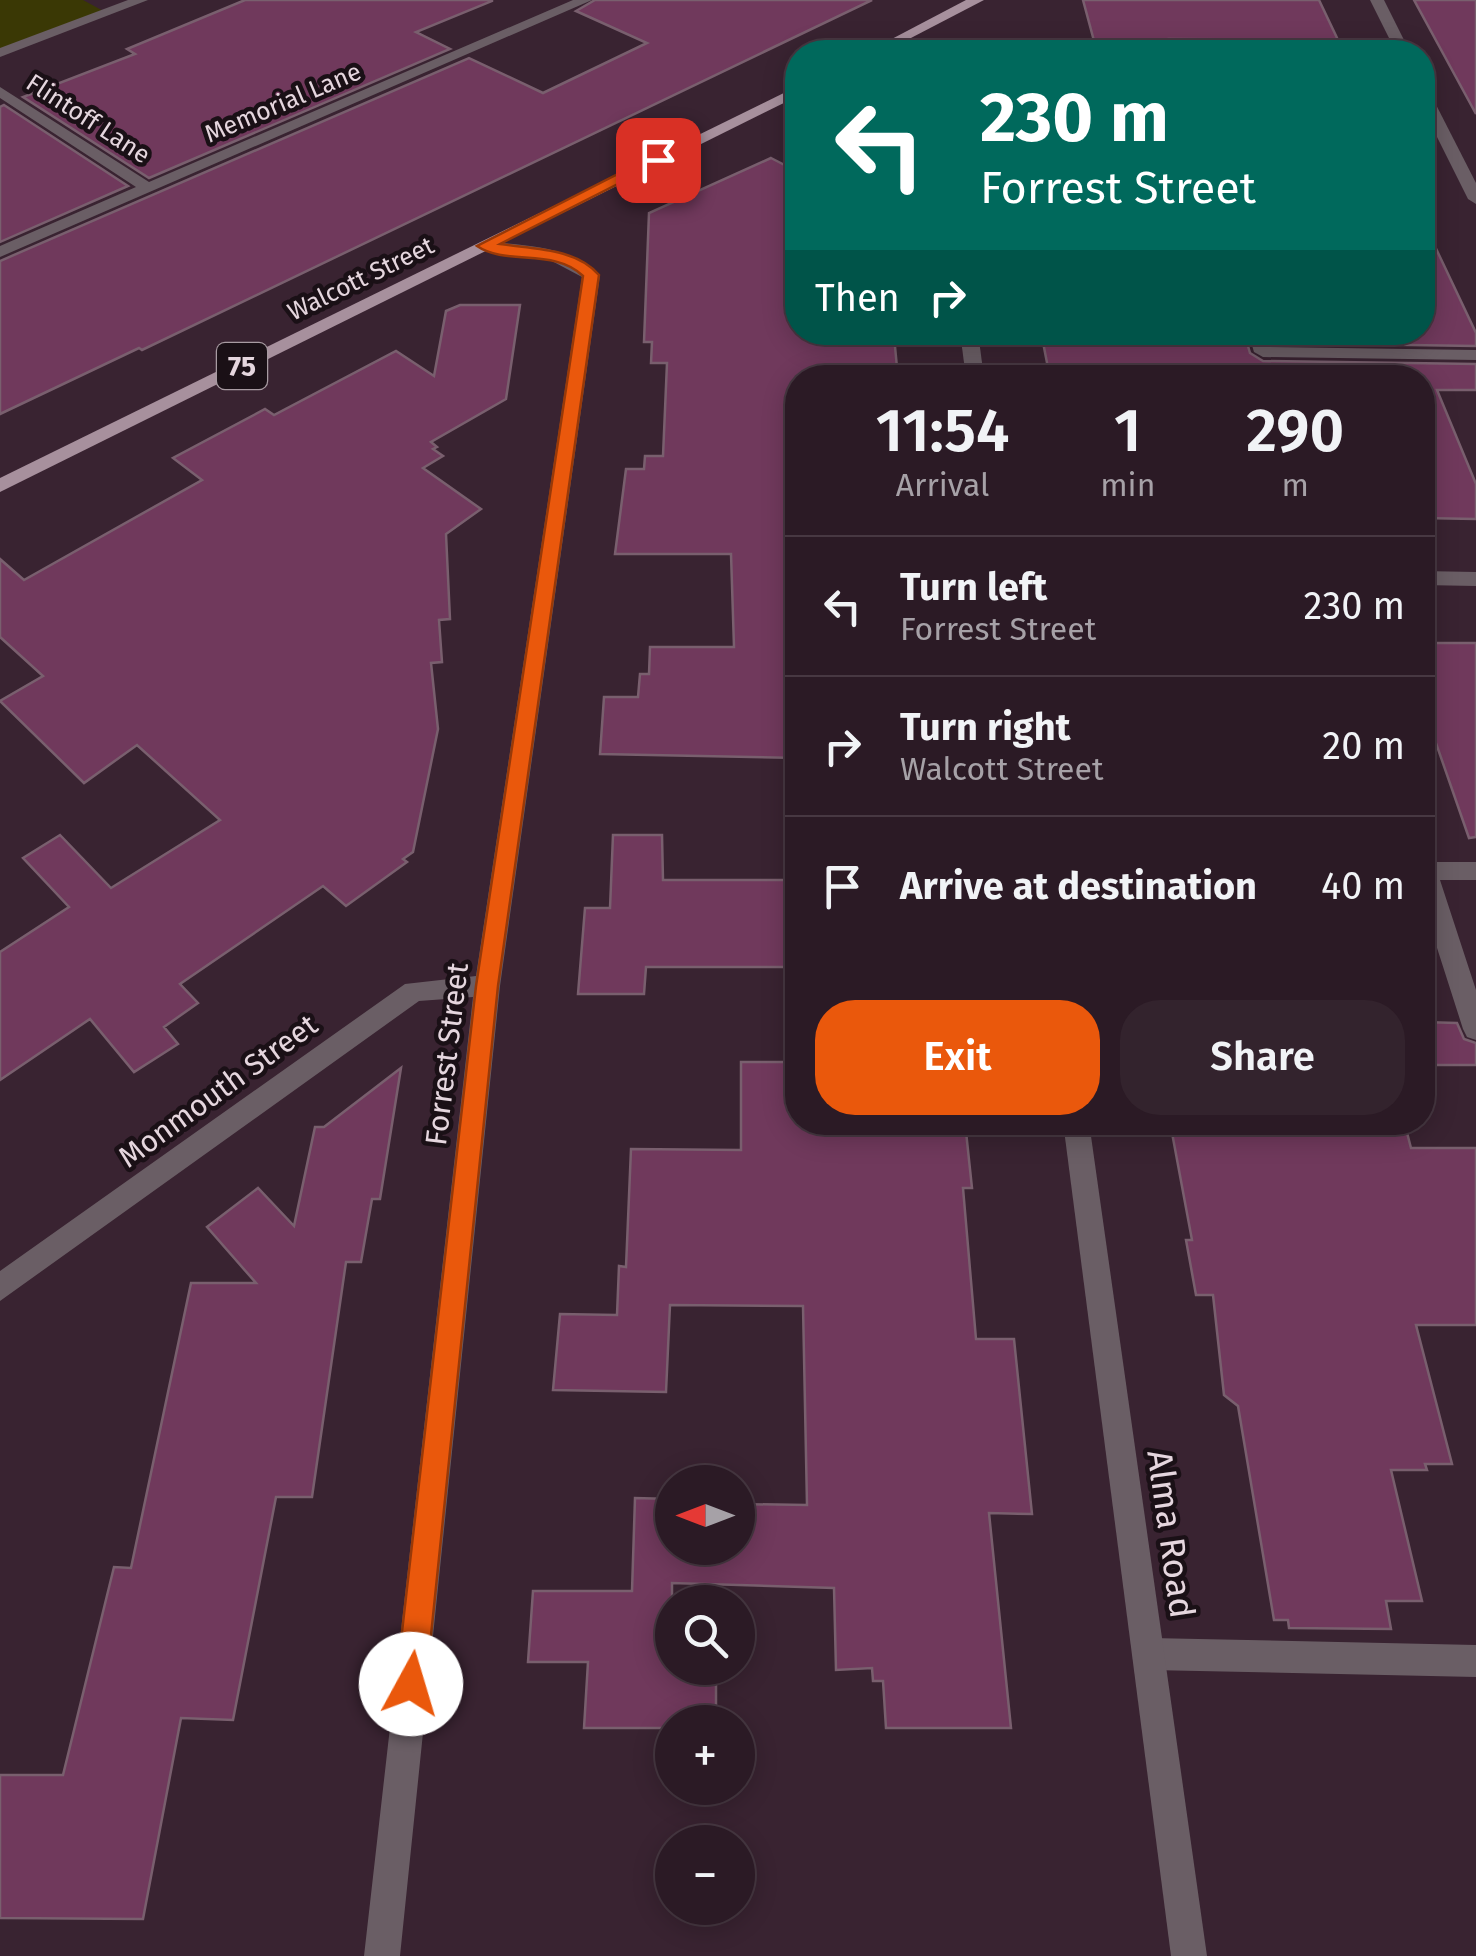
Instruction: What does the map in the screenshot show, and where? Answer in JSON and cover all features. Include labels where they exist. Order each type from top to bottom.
[{"type":"main road","points":[[898,40],[978,0]]},
{"type":"main road","name":"Walcott Street","points":[[0,486],[785,96]]},
{"type":"street","points":[[0,53],[141,0]]},
{"type":"street","name":"Memorial Lane","points":[[0,252],[586,0]]},
{"type":"street","points":[[1377,0],[1397,40]]},
{"type":"street","name":"Flintoff Lane","points":[[0,91],[148,188]]},
{"type":"street","points":[[1435,117],[1476,198]]},
{"type":"street","name":"Forrest Street","points":[[382,1956],[487,986],[591,275],[581,265],[560,258],[484,246]]},
{"type":"street","points":[[1262,345],[1264,352],[1476,355]]},
{"type":"street","points":[[1435,578],[1476,579]]},
{"type":"street","points":[[1435,871],[1476,871]]},
{"type":"street","points":[[1435,904],[1476,1029]]},
{"type":"street","name":"Monmouth Street","points":[[0,1288],[414,990],[487,986]]},
{"type":"street","name":"Alma Road","points":[[1078,1135],[1189,1956]]},
{"type":"street","points":[[1150,1654],[1476,1661]]},
{"type":"shaded area","points":[[0,0],[83,0],[107,13],[0,53]]},
{"type":"building","points":[[245,0],[492,1],[416,32],[450,49],[149,178],[23,97],[135,54],[127,49]]},
{"type":"building","points":[[595,0],[872,0],[142,350],[139,348],[0,414],[0,261],[469,58],[543,93],[647,43],[576,11]]},
{"type":"building","points":[[1083,0],[1319,0],[1338,40],[1168,39],[1094,40]]},
{"type":"building","points":[[1414,0],[1476,0],[1476,114]]},
{"type":"building","points":[[4,105],[128,186],[0,242],[0,107]]},
{"type":"building","points":[[771,158],[785,165],[785,345],[895,345],[897,365],[785,365],[785,758],[600,754],[604,697],[638,697],[640,674],[649,674],[650,647],[734,647],[731,554],[615,554],[626,469],[644,469],[645,456],[663,456],[667,363],[651,363],[652,342],[644,342],[649,213]]},
{"type":"building","points":[[1435,246],[1476,333],[1476,346],[1408,345],[1435,345]]},
{"type":"building","points":[[460,305],[520,305],[506,399],[431,442],[437,447],[433,449],[443,456],[423,468],[481,509],[446,534],[450,619],[439,620],[442,662],[431,663],[438,729],[413,852],[403,859],[407,862],[346,906],[323,886],[180,984],[198,1003],[164,1027],[178,1044],[134,1072],[90,1019],[0,1080],[0,952],[69,907],[23,858],[60,835],[111,888],[220,820],[137,745],[84,783],[0,701],[43,676],[0,637],[0,559],[24,580],[202,480],[173,458],[265,409],[274,415],[396,351],[434,376],[446,311]]},
{"type":"building","points":[[1044,345],[1248,345],[1250,353],[1263,361],[1476,364],[1476,390],[1437,390],[1476,484],[1476,519],[1435,518],[1435,365],[1047,365]]},
{"type":"building","points":[[1435,643],[1476,643],[1476,837],[1469,838],[1435,740]]},
{"type":"building","points":[[613,835],[662,835],[663,880],[785,880],[785,967],[646,967],[644,994],[578,994],[585,908],[610,908]]},
{"type":"building","points":[[1435,1022],[1457,1023],[1464,1039],[1476,1043],[1476,1065],[1435,1065]]},
{"type":"building","points":[[741,1062],[785,1062],[785,1135],[966,1135],[972,1188],[963,1188],[976,1339],[1014,1339],[1032,1514],[989,1513],[1011,1728],[886,1728],[883,1681],[873,1681],[872,1668],[836,1670],[834,1588],[655,1585],[655,1685],[716,1685],[716,1705],[655,1705],[655,1728],[584,1728],[588,1662],[528,1662],[533,1591],[632,1591],[635,1498],[655,1499],[655,1565],[755,1565],[755,1504],[807,1505],[803,1306],[670,1305],[666,1392],[553,1390],[560,1314],[617,1315],[619,1266],[626,1267],[631,1149],[741,1150]]},
{"type":"building","points":[[401,1068],[380,1199],[372,1199],[361,1262],[346,1262],[312,1497],[276,1497],[233,1720],[181,1718],[143,1919],[0,1918],[0,1775],[63,1775],[114,1567],[131,1568],[191,1283],[256,1283],[207,1227],[258,1188],[294,1226],[315,1127],[324,1127]]},
{"type":"building","points":[[1172,1135],[1408,1135],[1411,1148],[1476,1148],[1476,1325],[1416,1325],[1452,1464],[1425,1464],[1427,1470],[1391,1470],[1422,1601],[1386,1601],[1391,1629],[1289,1628],[1288,1620],[1274,1620],[1238,1406],[1224,1395],[1213,1295],[1196,1295],[1186,1240],[1192,1240]]},
{"type":"route","points":[[411,1684],[487,986],[591,275],[581,265],[560,258],[484,246],[658,160]]}]
